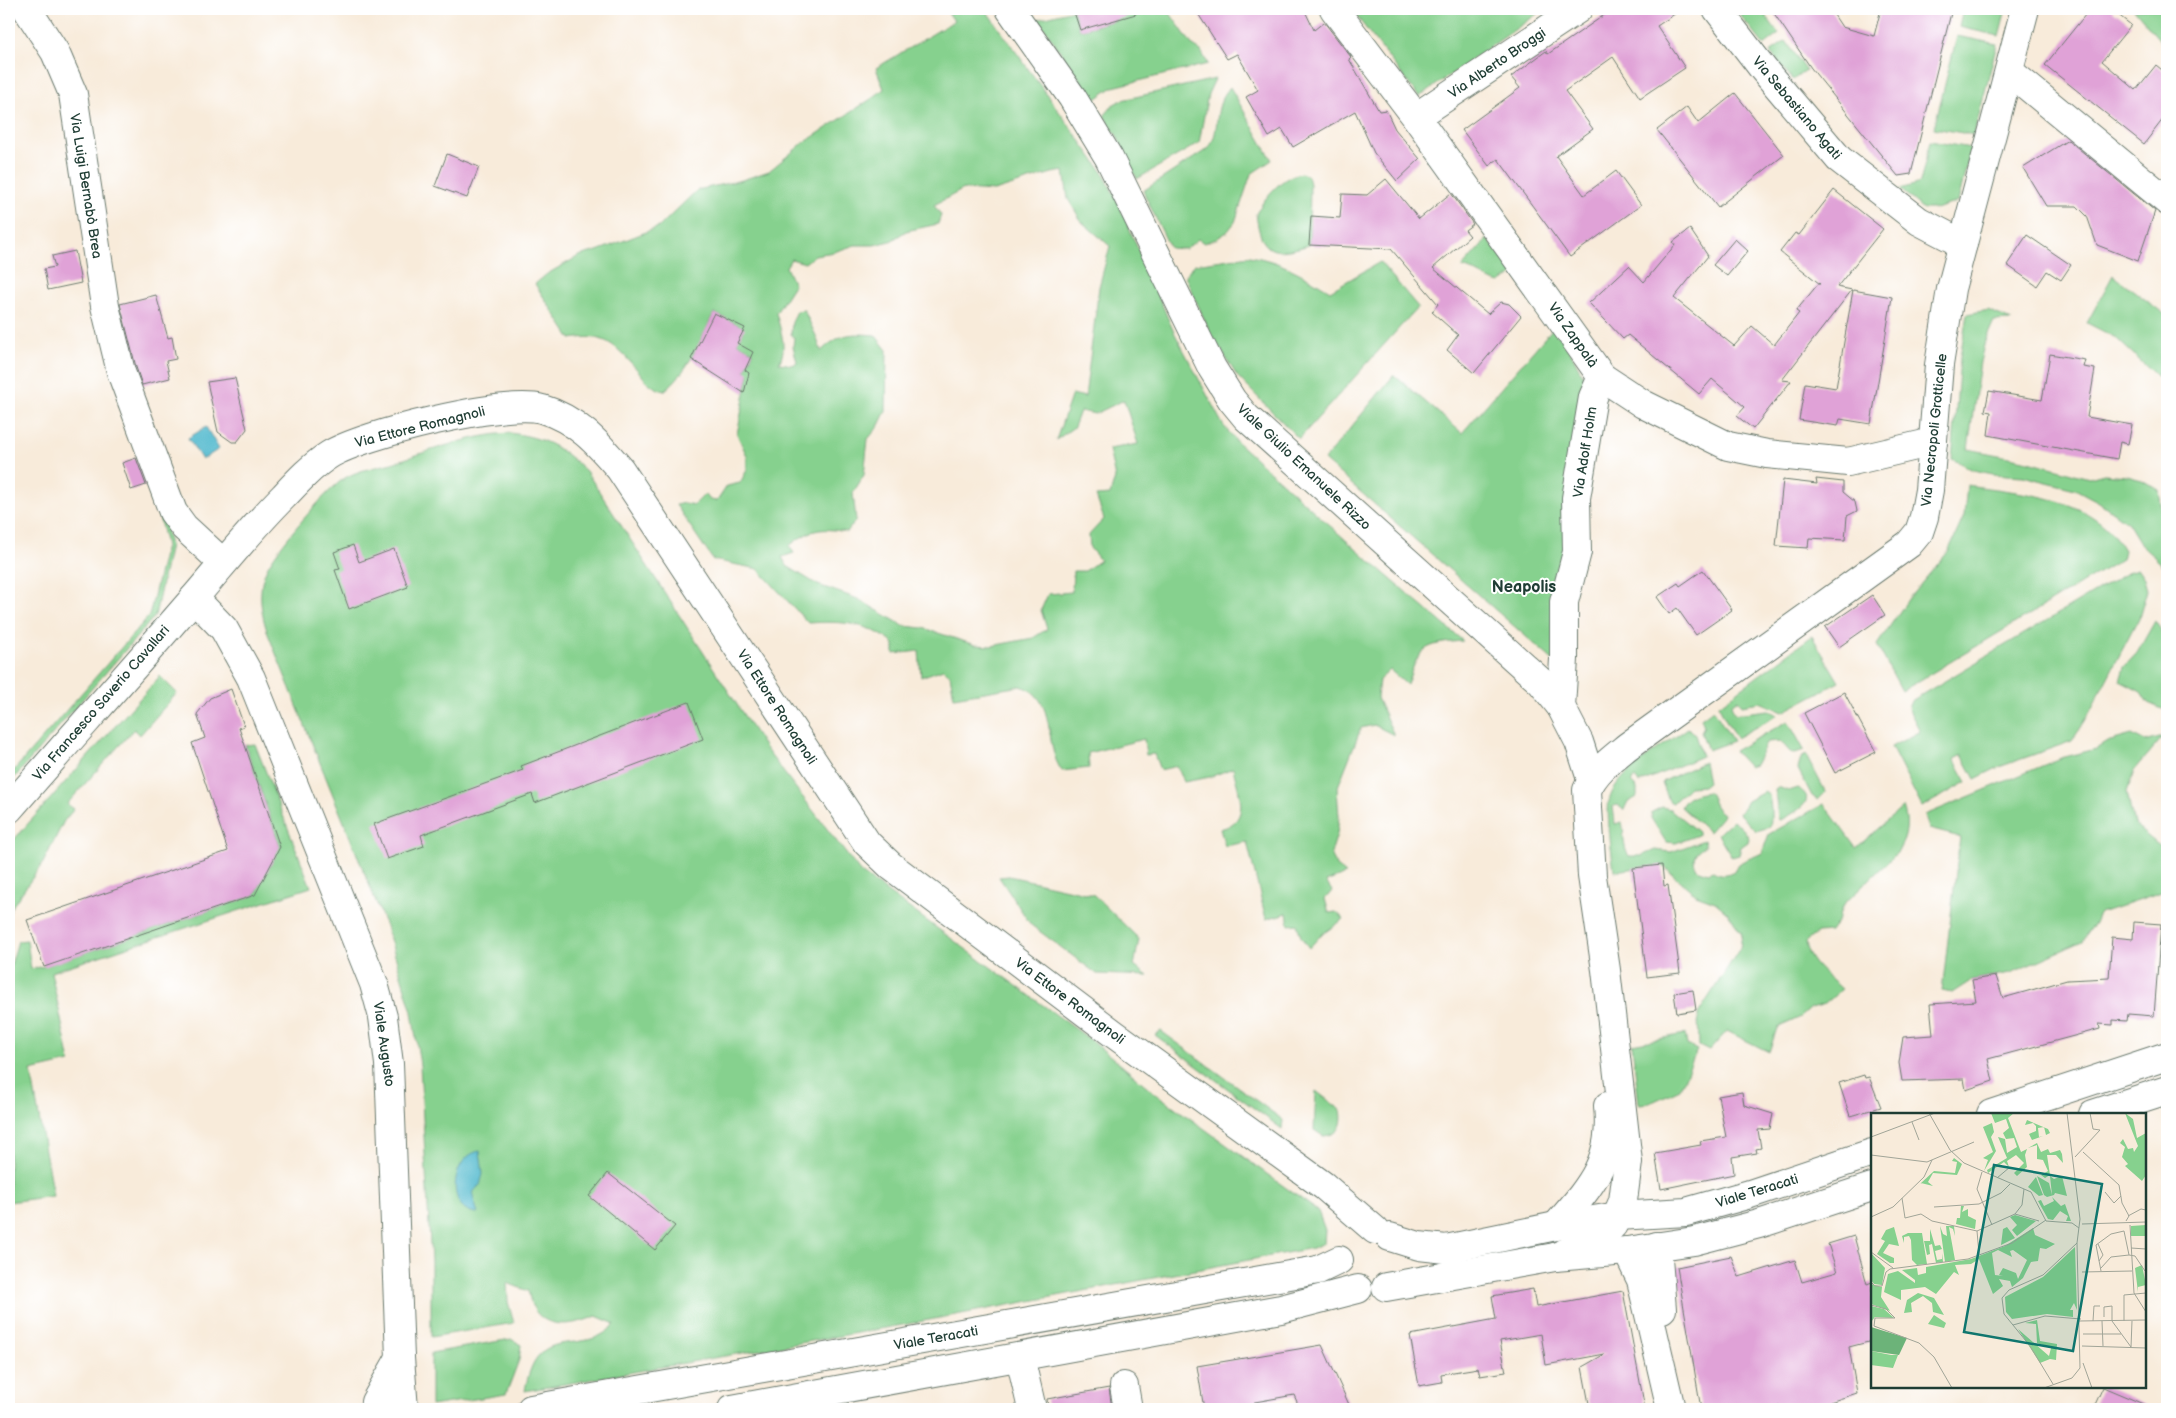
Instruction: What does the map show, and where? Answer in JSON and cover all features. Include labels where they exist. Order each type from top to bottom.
[{"type":"main road","name":"Via Luigi Bernabò Brea","points":[[27,9],[55,52],[73,94],[104,306],[121,372],[173,512],[184,527],[224,563]]},
{"type":"main road","name":"Viale Giulio Emanuele Rizzo","points":[[1010,9],[1072,98],[1109,158],[1212,368],[1232,400],[1246,417],[1542,682],[1560,707],[1579,742],[1591,779]]},
{"type":"main road","name":"Via Zappalà","points":[[1334,9],[1416,117],[1602,377],[1643,404],[1728,446],[1767,454],[1848,462],[1933,442]]},
{"type":"main road","name":"Via Alberto Broggi","points":[[1416,117],[1578,9]]},
{"type":"main road","name":"Via Sebastiano Agati","points":[[1717,9],[1764,70],[1839,159],[1919,221],[1963,244]]},
{"type":"main road","name":"Via Necropoli Grotticelle","points":[[1591,779],[1607,762],[1628,746],[1909,544],[1919,532],[1924,517],[1941,356],[1951,289],[2010,72],[2025,9]]},
{"type":"main road","points":[[2010,72],[2167,201]]},
{"type":"main road","name":"Via Adolf Holm","points":[[1560,707],[1564,660],[1564,602],[1577,552],[1576,498],[1594,397],[1602,377]]},
{"type":"main road","name":"Via Ettore Romagnoli","points":[[194,598],[258,522],[312,468],[344,447],[409,427],[470,412],[514,406],[541,409],[564,417],[582,429],[620,469],[862,834],[891,866],[1114,1034],[1324,1186],[1383,1234]]},
{"type":"main road","name":"Viale Augusto","points":[[194,598],[224,629],[251,678],[374,984],[383,1017],[389,1064],[400,1358],[404,1409]]},
{"type":"main road","name":"Via Francesco Saverio Cavallari","points":[[9,809],[194,598]]},
{"type":"main road","points":[[1591,779],[1587,790],[1592,876],[1593,973],[1610,1120],[1604,1160],[1598,1173],[1587,1190],[1556,1226],[1446,1249],[1419,1246],[1383,1234],[1360,1231],[1347,1239],[1343,1245],[1339,1260],[1344,1278],[1358,1289],[1367,1292],[1555,1257],[1628,1251],[1694,1241],[1759,1224],[1871,1187]]},
{"type":"main road","points":[[1555,1257],[1601,1237],[1629,1215],[1633,1196],[1606,970],[1592,876]]},
{"type":"main road","points":[[1994,1113],[2167,1056]]},
{"type":"main road","points":[[2096,1113],[2167,1090]]},
{"type":"main road","name":"Viale Teracati","points":[[1556,1226],[1629,1215],[1686,1212],[1750,1194],[1871,1153]]},
{"type":"main road","points":[[1383,1234],[1396,1244],[1401,1263],[1398,1273],[1386,1287]]},
{"type":"main road","points":[[1657,1246],[1670,1406]]},
{"type":"main road","points":[[1628,1251],[1641,1280],[1670,1406]]},
{"type":"main road","name":"Viale Teracati","points":[[531,1409],[1318,1270],[1339,1260]]},
{"type":"main road","points":[[732,1409],[1281,1309],[1358,1289]]},
{"type":"main road","points":[[1020,1356],[1032,1409]]},
{"type":"main road","points":[[374,1409],[375,1402],[400,1358]]},
{"type":"green space","points":[[946,9],[985,9],[1102,171],[1116,198],[1173,330],[1223,425],[1237,442],[1358,551],[1463,641],[1439,644],[1425,650],[1419,655],[1407,685],[1390,670],[1379,680],[1377,698],[1394,735],[1374,725],[1361,728],[1337,789],[1339,817],[1337,834],[1331,853],[1336,866],[1346,874],[1326,882],[1332,891],[1325,899],[1329,913],[1336,912],[1344,919],[1321,935],[1309,948],[1301,937],[1297,924],[1289,925],[1287,913],[1266,919],[1247,842],[1225,846],[1220,829],[1230,825],[1237,819],[1241,804],[1233,768],[1210,777],[1184,782],[1177,766],[1160,770],[1154,754],[1146,755],[1144,739],[1088,753],[1089,768],[1062,771],[1056,761],[1045,712],[1033,692],[1021,686],[954,697],[950,675],[943,669],[921,677],[919,651],[894,654],[894,644],[864,627],[832,622],[808,623],[758,569],[713,560],[676,505],[684,503],[694,505],[705,494],[710,500],[717,501],[727,486],[740,483],[747,470],[747,456],[737,434],[749,373],[745,370],[753,352],[737,343],[744,328],[714,313],[687,365],[664,391],[649,383],[625,356],[605,341],[590,338],[571,339],[535,284],[547,274],[579,256],[659,227],[697,190],[742,180],[769,171],[802,144],[884,89],[876,68],[954,21]],"holes":[[[1064,171],[1068,199],[1082,222],[1110,246],[1099,287],[1085,397],[1072,394],[1056,440],[1074,427],[1080,411],[1095,414],[1124,400],[1138,444],[1109,449],[1115,478],[1110,495],[1096,496],[1104,519],[1089,535],[1090,548],[1100,560],[1085,571],[1073,571],[1072,592],[1048,594],[1041,610],[1047,629],[1033,638],[991,646],[975,645],[923,628],[904,626],[858,599],[818,585],[787,566],[782,557],[794,553],[789,546],[797,540],[810,533],[822,530],[847,532],[856,520],[853,493],[864,475],[868,439],[878,427],[886,411],[887,350],[875,335],[852,334],[834,341],[821,351],[804,310],[797,311],[792,322],[791,334],[794,338],[793,346],[797,362],[793,365],[779,363],[782,357],[783,345],[776,313],[794,285],[786,267],[791,259],[805,263],[815,255],[834,252],[855,245],[874,245],[891,241],[906,231],[938,224],[941,215],[934,205],[964,189],[994,191]]]},
{"type":"green space","points":[[1113,9],[1167,9],[1193,46],[1201,51],[1208,64],[1113,87],[1094,100],[1038,19],[1073,10],[1080,30],[1116,20]]},
{"type":"green space","points":[[1351,9],[1538,9],[1540,12],[1419,97]]},
{"type":"green space","points":[[1746,9],[1761,9],[1779,34],[1764,45],[1739,14]]},
{"type":"green space","points":[[1963,9],[2006,9],[1999,36],[1959,27]]},
{"type":"green space","points":[[2134,9],[2159,9],[2167,18],[2167,49]]},
{"type":"green space","points":[[1957,36],[1997,44],[1974,135],[1934,128]]},
{"type":"green space","points":[[1786,41],[1806,70],[1793,80],[1770,52]]},
{"type":"green space","points":[[1215,79],[1208,94],[1199,143],[1137,179],[1117,136],[1104,116],[1114,104],[1122,100]]},
{"type":"green space","points":[[1230,87],[1272,160],[1251,174],[1235,222],[1227,232],[1216,239],[1204,243],[1198,239],[1186,249],[1170,248],[1143,191],[1209,148],[1215,133],[1218,110],[1224,95]]},
{"type":"green space","points":[[1930,141],[1971,148],[1958,202],[1935,209],[1923,209],[1900,189],[1920,183]]},
{"type":"green space","points":[[1301,173],[1308,176],[1310,184],[1309,245],[1278,251],[1271,249],[1261,237],[1256,214],[1275,188],[1287,178]]},
{"type":"green space","points":[[1487,239],[1515,273],[1500,283],[1462,267]]},
{"type":"green space","points":[[1250,256],[1282,265],[1330,291],[1380,262],[1418,307],[1299,439],[1237,376],[1210,332],[1185,276],[1195,264]]},
{"type":"green space","points":[[2113,275],[2167,316],[2167,386],[2116,338],[2087,323]]},
{"type":"green space","points":[[1988,310],[2011,320],[1994,321],[1985,341],[1980,362],[1968,449],[2029,461],[2089,478],[2104,474],[2127,476],[2142,480],[2159,490],[2167,548],[2167,569],[2142,546],[2128,523],[2099,502],[2075,489],[2023,476],[1993,474],[1973,470],[1952,459],[1960,358],[1967,314]]},
{"type":"green space","points":[[1554,327],[1569,349],[1586,382],[1566,515],[1555,662],[1324,460],[1394,375],[1462,433]]},
{"type":"green space","points":[[510,433],[551,444],[568,455],[586,471],[765,748],[861,873],[1091,1040],[1155,1093],[1318,1211],[1325,1230],[1324,1243],[1313,1248],[897,1326],[525,1391],[531,1368],[539,1355],[550,1347],[589,1340],[602,1334],[615,1324],[596,1316],[579,1322],[562,1324],[545,1320],[538,1315],[532,1305],[528,1291],[507,1283],[508,1302],[514,1323],[431,1337],[431,1262],[420,1065],[412,1012],[387,929],[268,634],[263,618],[261,594],[266,570],[279,549],[326,494],[345,478],[450,444],[495,434]]},
{"type":"green space","points":[[1967,485],[2033,495],[2055,500],[2075,508],[2094,518],[2110,532],[2124,550],[2122,559],[1902,691],[1877,645],[1909,598],[1948,552],[1964,516]]},
{"type":"green space","points":[[163,515],[170,545],[155,616],[9,784],[9,776],[149,616],[166,546],[159,516]]},
{"type":"green space","points":[[2138,569],[2144,578],[2147,590],[2139,618],[2085,721],[2072,741],[1999,767],[1975,779],[1962,755],[1954,759],[1967,782],[1922,807],[1891,747],[1920,731],[1908,708],[1911,701],[2130,571]]},
{"type":"green space","points":[[2155,621],[2167,639],[2167,711],[2148,703],[2141,692],[2120,681],[2124,667],[2137,653]]},
{"type":"green space","points":[[1812,636],[1839,682],[1783,712],[1760,702],[1742,705],[1738,700],[1731,705],[1735,714],[1768,710],[1778,715],[1736,738],[1719,705]]},
{"type":"green space","points":[[160,676],[177,693],[140,735],[134,729],[67,804],[74,809],[64,821],[43,863],[11,908],[9,915],[9,845]]},
{"type":"green space","points":[[1713,709],[1733,741],[1708,750],[1701,732],[1704,726],[1701,718]]},
{"type":"green space","points":[[1788,721],[1804,750],[1792,753],[1779,741],[1767,742],[1755,765],[1749,767],[1734,751]]},
{"type":"green space","points":[[1688,728],[1695,735],[1702,756],[1639,783],[1635,778],[1631,782],[1637,788],[1637,797],[1627,803],[1624,810],[1617,805],[1613,806],[1615,824],[1622,822],[1624,844],[1629,856],[1641,856],[1655,850],[1671,852],[1704,840],[1705,846],[1696,852],[1694,858],[1697,869],[1708,873],[1713,871],[1719,874],[1726,874],[1734,871],[1742,862],[1762,853],[1769,834],[1824,804],[1856,848],[1903,807],[1905,813],[1906,830],[1898,852],[1844,904],[1839,919],[1830,932],[1817,933],[1805,942],[1814,963],[1842,989],[1825,1004],[1811,1008],[1801,1017],[1777,1028],[1769,1052],[1727,1031],[1709,1051],[1699,1046],[1698,1014],[1740,948],[1742,934],[1728,913],[1715,902],[1696,895],[1662,865],[1614,871],[1608,814],[1609,801],[1613,790],[1642,760]]},
{"type":"green space","points":[[2132,735],[2145,742],[2163,737],[2134,771],[2127,792],[2134,825],[2167,852],[2167,890],[2100,913],[2083,941],[2011,973],[1972,980],[1952,993],[1942,991],[1960,837],[1929,829],[1925,815],[2061,758],[2096,749],[2107,742]]},
{"type":"green space","points":[[255,744],[311,887],[51,972],[70,1062],[31,1071],[53,1196],[9,1202],[9,971],[18,941],[27,940],[31,969],[49,965],[255,895],[280,846],[245,745]]},
{"type":"green space","points":[[1806,755],[1824,789],[1825,793],[1818,800],[1812,796],[1798,769],[1801,758]]},
{"type":"green space","points":[[1704,762],[1708,782],[1703,786],[1689,787],[1673,803],[1669,801],[1662,783]]},
{"type":"green space","points":[[1778,787],[1788,791],[1797,788],[1806,797],[1806,802],[1802,807],[1780,820],[1778,819],[1775,789]]},
{"type":"green space","points":[[1708,792],[1716,808],[1723,814],[1709,832],[1681,807],[1692,796]]},
{"type":"green space","points":[[1764,792],[1769,795],[1770,799],[1770,827],[1756,831],[1739,814],[1747,801]]},
{"type":"green space","points":[[1662,807],[1670,809],[1698,832],[1698,835],[1676,843],[1666,842],[1651,818],[1652,812]]},
{"type":"green space","points":[[1733,820],[1744,830],[1749,838],[1748,842],[1741,847],[1739,855],[1732,857],[1718,834]]},
{"type":"green space","points":[[1009,876],[1094,895],[1139,939],[1134,966],[1148,976],[1097,974],[1031,925],[999,877]]},
{"type":"green space","points":[[1161,1031],[1283,1120],[1282,1129],[1155,1035]]},
{"type":"green space","points":[[1685,1034],[1687,1045],[1697,1050],[1680,1089],[1650,1103],[1639,1104],[1632,1044]]},
{"type":"green space","points":[[1316,1091],[1341,1110],[1341,1125],[1333,1134],[1323,1136],[1314,1130]]},
{"type":"green space","points":[[511,1339],[521,1345],[519,1360],[506,1394],[431,1406],[431,1353]]},
{"type":"water","points":[[206,427],[219,449],[202,460],[188,438]]},
{"type":"water","points":[[480,1151],[483,1174],[480,1185],[474,1191],[473,1197],[478,1213],[467,1210],[460,1203],[456,1194],[455,1183],[463,1162],[470,1155]]},
{"type":"building","points":[[1073,9],[1136,9],[1136,14],[1080,30]]},
{"type":"building","points":[[1195,9],[1304,9],[1314,30],[1324,22],[1351,57],[1349,59],[1379,111],[1386,110],[1395,129],[1420,159],[1397,181],[1374,153],[1355,111],[1293,147],[1282,129],[1269,137],[1246,97],[1258,90],[1237,54],[1227,59]]},
{"type":"building","points":[[1613,9],[1682,9],[1657,26],[1685,68],[1640,98],[1613,57],[1565,91],[1593,129],[1556,156],[1584,195],[1616,171],[1641,205],[1570,257],[1498,159],[1489,166],[1462,130],[1520,88],[1511,77],[1546,51],[1548,54]]},
{"type":"building","points":[[1771,9],[1830,9],[1842,27],[1874,36],[1881,9],[1952,9],[1911,174],[1898,176],[1811,68]]},
{"type":"building","points":[[2090,9],[2111,9],[2131,25],[2102,61],[2136,90],[2156,65],[2167,74],[2167,114],[2144,144],[2045,65]]},
{"type":"building","points":[[1735,93],[1784,155],[1718,207],[1657,130],[1687,107],[1698,123]]},
{"type":"building","points":[[2068,140],[2155,211],[2138,261],[2097,245],[2087,216],[2077,206],[2046,206],[2023,168]]},
{"type":"building","points":[[447,154],[479,167],[467,198],[435,186]]},
{"type":"building","points":[[1386,179],[1419,219],[1451,193],[1473,224],[1465,230],[1470,236],[1433,268],[1488,314],[1501,302],[1509,304],[1521,316],[1474,373],[1447,350],[1458,335],[1432,312],[1438,304],[1391,249],[1309,245],[1311,216],[1340,218],[1342,194],[1367,195]]},
{"type":"building","points":[[1834,190],[1883,229],[1837,287],[1852,290],[1782,380],[1791,381],[1753,429],[1737,416],[1745,407],[1712,379],[1699,394],[1628,335],[1623,339],[1589,303],[1629,266],[1644,282],[1675,245],[1673,242],[1690,229],[1708,256],[1674,298],[1734,346],[1752,326],[1774,345],[1799,313],[1796,311],[1820,284],[1780,252],[1795,233],[1799,235]]},
{"type":"building","points":[[2027,235],[2071,265],[2061,280],[2047,271],[2037,286],[2007,265]]},
{"type":"building","points":[[1735,239],[1748,251],[1727,276],[1713,265]]},
{"type":"building","points":[[75,251],[81,283],[48,290],[44,269],[55,267],[52,256]]},
{"type":"building","points":[[1853,290],[1892,297],[1871,424],[1840,419],[1838,426],[1799,420],[1805,383],[1836,388]]},
{"type":"building","points":[[156,295],[168,338],[172,337],[176,359],[166,361],[170,378],[142,385],[120,304]]},
{"type":"building","points":[[714,313],[745,328],[737,343],[753,352],[745,370],[749,373],[744,393],[691,359]]},
{"type":"building","points":[[2050,354],[2085,360],[2083,367],[2095,369],[2087,417],[2132,425],[2128,444],[2120,442],[2117,459],[1988,435],[1991,412],[1985,411],[1989,391],[2042,400]]},
{"type":"building","points":[[235,378],[247,429],[237,442],[232,442],[218,432],[207,382]]},
{"type":"building","points":[[136,458],[146,485],[131,490],[122,463]]},
{"type":"building","points":[[1816,479],[1843,482],[1843,492],[1855,502],[1857,511],[1847,516],[1845,540],[1809,538],[1808,548],[1776,546],[1783,480],[1817,484]]},
{"type":"building","points":[[353,545],[359,562],[394,549],[408,587],[349,609],[335,570],[340,569],[334,552]]},
{"type":"building","points":[[1703,570],[1732,610],[1696,635],[1677,608],[1669,614],[1657,597],[1678,583],[1680,586]]},
{"type":"building","points":[[1872,595],[1885,615],[1839,647],[1825,627]]},
{"type":"building","points":[[231,689],[244,726],[239,728],[280,847],[255,895],[44,967],[27,920],[228,851],[192,743],[205,738],[197,714],[210,698]]},
{"type":"building","points":[[1844,692],[1876,752],[1835,773],[1804,713]]},
{"type":"building","points":[[689,702],[703,739],[535,803],[532,794],[421,835],[424,846],[387,859],[374,824],[523,770],[521,766]]},
{"type":"building","points":[[1662,865],[1664,886],[1668,885],[1680,973],[1647,977],[1633,868]]},
{"type":"building","points":[[2134,922],[2161,924],[2154,1016],[2128,1014],[2127,1021],[2113,1020],[2113,1025],[2099,1024],[2100,1029],[1988,1059],[1993,1081],[1966,1090],[1964,1079],[1902,1081],[1899,1063],[1903,1037],[1933,1035],[1930,1004],[1976,1001],[1972,980],[1996,976],[2003,998],[2067,980],[2109,978],[2112,937],[2133,939]]},
{"type":"building","points":[[1693,990],[1696,1010],[1677,1013],[1674,993]]},
{"type":"building","points":[[1864,1075],[1865,1078],[1869,1077],[1881,1107],[1850,1116],[1839,1083]]},
{"type":"building","points":[[1742,1092],[1744,1105],[1773,1114],[1770,1129],[1758,1130],[1761,1148],[1756,1149],[1757,1153],[1732,1157],[1734,1174],[1661,1189],[1655,1153],[1701,1145],[1700,1141],[1726,1137],[1718,1096]]},
{"type":"building","points":[[608,1173],[675,1226],[655,1250],[589,1196]]},
{"type":"building","points":[[1854,1236],[1867,1284],[1871,1282],[1871,1341],[1849,1347],[1857,1393],[1809,1409],[1781,1409],[1780,1406],[1764,1409],[1701,1409],[1677,1267],[1731,1256],[1739,1277],[1795,1260],[1802,1282],[1837,1272],[1828,1244]]},
{"type":"building","points":[[1533,1289],[1536,1307],[1623,1291],[1645,1409],[1590,1409],[1582,1367],[1605,1354],[1546,1365],[1541,1334],[1500,1341],[1506,1372],[1480,1376],[1478,1368],[1441,1374],[1442,1382],[1419,1386],[1410,1335],[1496,1319],[1492,1296]]},
{"type":"building","points":[[1322,1345],[1351,1409],[1300,1409],[1294,1395],[1255,1402],[1256,1409],[1204,1409],[1197,1366]]},
{"type":"building","points":[[1109,1388],[1112,1409],[1048,1409],[1047,1399]]},
{"type":"building","points":[[2103,1388],[2105,1388],[2155,1409],[2093,1409]]},
{"type":"district","name":"Neapolis","points":[[1524,587]]}]
